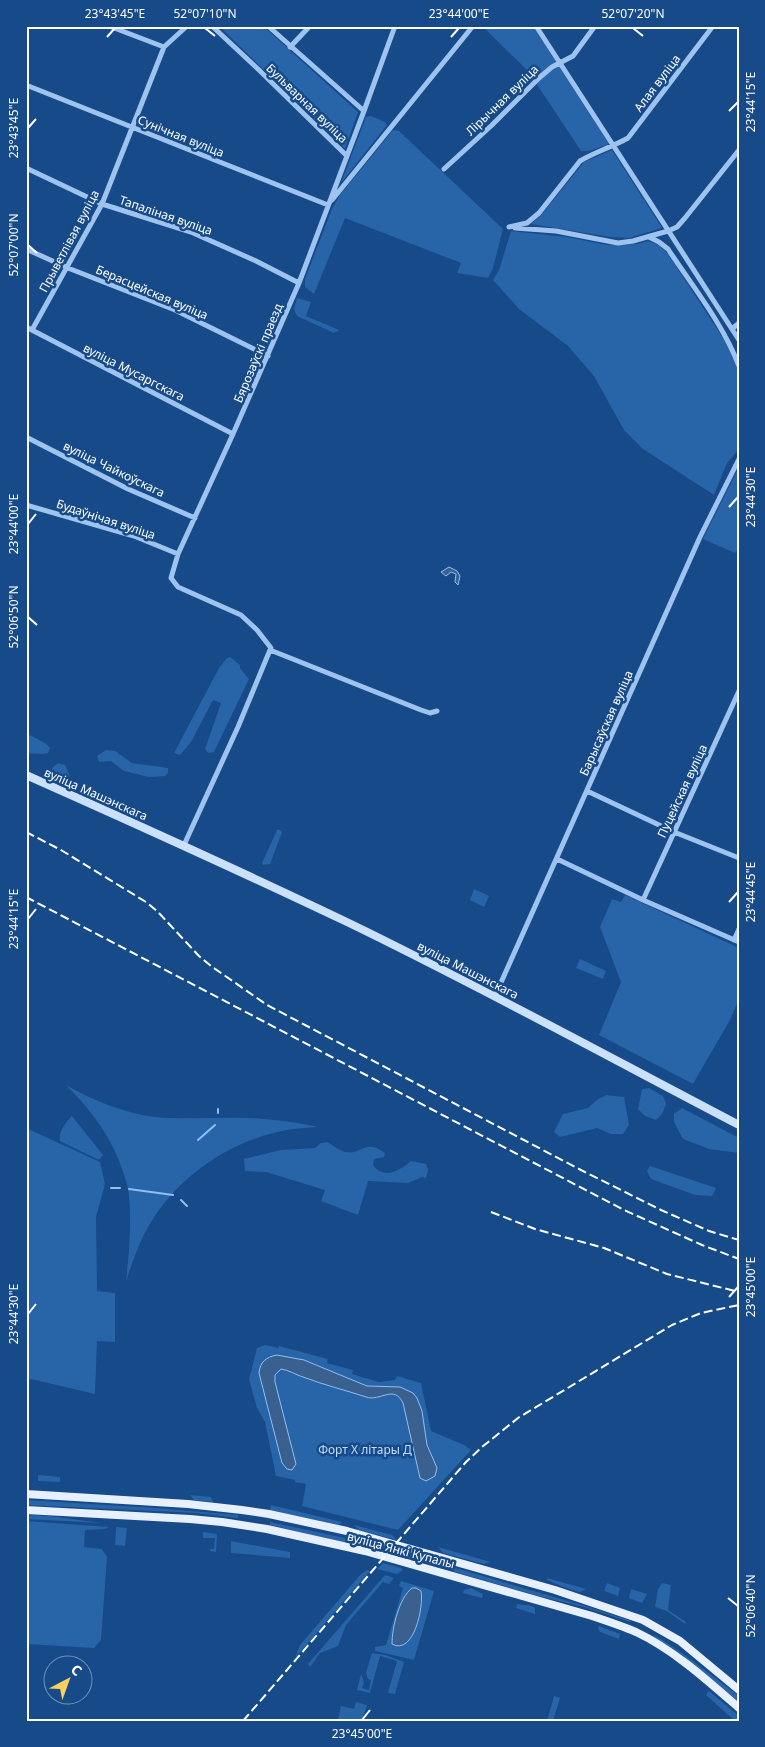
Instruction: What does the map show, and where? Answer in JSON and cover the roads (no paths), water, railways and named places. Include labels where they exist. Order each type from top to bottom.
[{"type":"main road","name":"вуліца Машэнскага","points":[[26,775],[184,845],[348,923],[494,996],[739,1125]]},
{"type":"main road","name":"вуліца Янкі Купалы","points":[[26,1494],[188,1504],[256,1512],[347,1531],[555,1590],[643,1620],[680,1641],[739,1690]]},
{"type":"main road","name":"вуліца Янкі Купалы","points":[[26,1510],[161,1517],[254,1526],[384,1556],[592,1616],[637,1633],[686,1664],[739,1708]]},
{"type":"main road","points":[[254,1526],[256,1512]]},
{"type":"main road","points":[[637,1633],[643,1620]]},
{"type":"street","points":[[109,26],[164,47]]},
{"type":"street","name":"Прыветлівая вуліца","points":[[29,329],[68,268],[102,204],[164,47],[186,26]]},
{"type":"street","name":"Бульварная вуліца","points":[[212,26],[347,156],[364,111]]},
{"type":"street","points":[[268,26],[364,111],[395,26]]},
{"type":"street","points":[[290,47],[310,26]]},
{"type":"street","points":[[328,205],[474,26]]},
{"type":"street","points":[[536,26],[739,340]]},
{"type":"street","name":"Лірычная вуліца","points":[[444,169],[492,126],[539,78],[552,67],[573,56],[595,26]]},
{"type":"street","name":"Алая вуліца","points":[[649,237],[618,242],[556,231],[509,227],[527,222],[539,213],[587,156],[614,146],[628,138],[713,26]]},
{"type":"street","name":"Сунічная вуліца","points":[[26,85],[328,205]]},
{"type":"street","points":[[649,237],[677,227],[739,150]]},
{"type":"street","name":"Бярозаўскі праезд","points":[[178,554],[299,283],[347,156]]},
{"type":"street","name":"Тапаліная вуліца","points":[[26,168],[102,204],[191,232],[299,283]]},
{"type":"street","points":[[649,237],[668,249],[717,323],[733,350],[739,366]]},
{"type":"street","name":"Берасцейская вуліца","points":[[26,249],[68,268],[175,310],[268,356]]},
{"type":"street","points":[[732,329],[739,323]]},
{"type":"street","name":"вуліца Мусаргскага","points":[[29,329],[233,434]]},
{"type":"street","name":"вуліца Чайкоўскага","points":[[26,437],[128,488],[195,518]]},
{"type":"street","name":"Барысаўская вуліца","points":[[494,996],[700,537],[739,459]]},
{"type":"street","name":"Будаўнічая вуліца","points":[[26,505],[134,536],[178,554]]},
{"type":"street","points":[[178,554],[171,578],[178,587],[241,615],[257,630],[271,648],[238,727],[184,845]]},
{"type":"street","points":[[270,650],[421,710],[430,713],[437,711]]},
{"type":"street","name":"Пуцейская вуліца","points":[[644,900],[739,691]]},
{"type":"street","points":[[587,791],[674,832],[739,858]]},
{"type":"street","points":[[557,859],[736,941],[739,929]]},
{"type":"waterway","points":[[198,1140],[215,1125]]},
{"type":"waterway","points":[[111,1188],[120,1188]]},
{"type":"waterway","points":[[129,1189],[173,1195]]},
{"type":"waterway","points":[[181,1200],[187,1206]]},
{"type":"railway","points":[[26,832],[61,850],[146,902],[158,912],[199,956],[267,1005],[661,1210],[709,1231],[739,1240]]},
{"type":"railway","points":[[26,897],[624,1210],[702,1245],[739,1259]]},
{"type":"railway","points":[[491,1212],[535,1229],[604,1248],[667,1274],[739,1292]]},
{"type":"railway","points":[[243,1721],[466,1462],[482,1447],[518,1418],[672,1325],[701,1313],[739,1305]]},
{"type":"park label","name":"Форт X літары Д","points":[[365,1449]]}]
